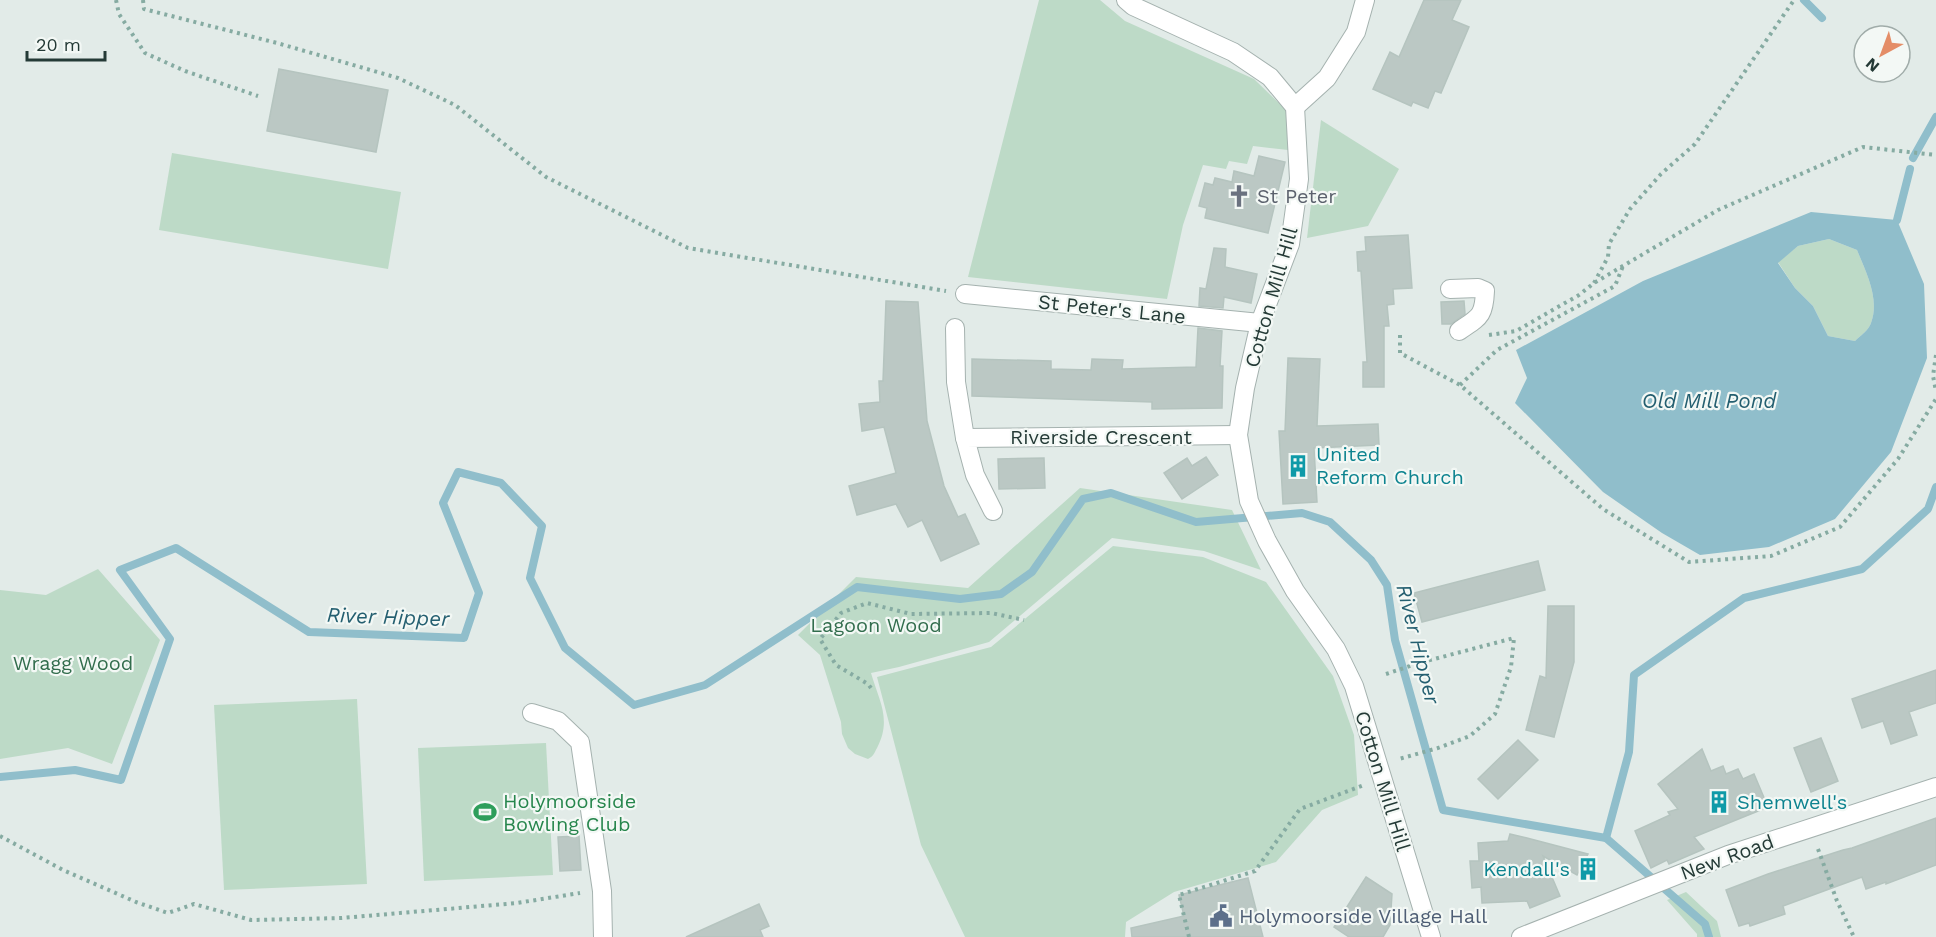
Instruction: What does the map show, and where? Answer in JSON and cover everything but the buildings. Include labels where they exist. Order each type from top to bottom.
[{"type":"street","points":[[1126,0],[1133,6],[1233,52],[1270,77],[1295,107],[1327,78],[1356,32],[1365,0]]},
{"type":"street","name":"Cotton Mill Hill","points":[[1295,107],[1299,179],[1290,244],[1260,323],[1245,388],[1238,435],[1248,501],[1295,591],[1336,649],[1354,686],[1431,937]]},
{"type":"street","points":[[1450,289],[1478,288],[1485,291],[1484,307],[1479,317],[1459,330]]},
{"type":"street","name":"St Peter's Lane","points":[[965,294],[1260,323]]},
{"type":"street","points":[[955,328],[956,382],[965,438],[975,475],[993,512]]},
{"type":"street","name":"Riverside Crescent","points":[[965,438],[1238,435]]},
{"type":"street","points":[[532,713],[558,721],[580,742],[602,891],[603,937]]},
{"type":"street","name":"New Road","points":[[1521,937],[1728,855],[1936,788]]},
{"type":"path","points":[[116,0],[119,14],[145,53],[185,71],[258,96]]},
{"type":"path","points":[[143,0],[144,9],[277,42],[398,78],[455,105],[546,177],[688,248],[965,294]]},
{"type":"path","points":[[1594,283],[1608,257],[1609,244],[1630,209],[1661,174],[1695,144],[1794,0]]},
{"type":"path","points":[[1459,330],[1462,335],[1492,335],[1516,331],[1579,296],[1594,283],[1718,210],[1863,147],[1936,155]]},
{"type":"path","points":[[1460,385],[1497,350],[1615,286],[1624,265]]},
{"type":"path","points":[[1400,334],[1400,353],[1460,385],[1603,509],[1689,562],[1771,555],[1840,527],[1898,459],[1936,399]]},
{"type":"path","points":[[1936,355],[1934,376],[1936,391]]},
{"type":"path","points":[[871,688],[836,665],[820,639],[840,613],[867,603],[911,614],[991,614],[1023,620]]},
{"type":"path","points":[[1386,674],[1514,638],[1511,667],[1495,714],[1470,736],[1409,756]]},
{"type":"path","points":[[1354,686],[1419,663]]},
{"type":"path","points":[[1189,937],[1179,895],[1255,871],[1300,809],[1382,779]]},
{"type":"path","points":[[1810,828],[1837,901],[1854,937]]},
{"type":"path","points":[[0,836],[63,870],[136,902],[168,913],[194,904],[251,920],[342,918],[518,903],[602,891]]},
{"type":"green space","points":[[1039,0],[1100,0],[1125,21],[1254,79],[1286,110],[1288,150],[1253,146],[1247,164],[1229,161],[1226,169],[1203,165],[1183,225],[1167,299],[968,277]]},
{"type":"green space","points":[[1321,120],[1399,169],[1368,226],[1307,238]]},
{"type":"green space","points":[[172,153],[401,192],[388,269],[159,230]]},
{"type":"green space","points":[[1829,239],[1857,250],[1871,286],[1874,305],[1871,323],[1855,341],[1828,336],[1813,306],[1795,288],[1778,262],[1798,246]]},
{"type":"green space","name":"Lagoon Wood","points":[[1080,488],[1232,510],[1261,570],[1204,551],[1112,538],[989,642],[871,673],[883,710],[884,728],[881,738],[874,754],[868,759],[855,754],[848,748],[820,655],[798,635],[856,577],[968,588]]},
{"type":"green space","points":[[1113,546],[1203,557],[1266,582],[1333,676],[1354,735],[1358,795],[1322,810],[1276,862],[1174,892],[1126,922],[1125,937],[965,937],[921,845],[877,677],[991,647]]},
{"type":"green space","name":"Wragg Wood","points":[[98,569],[160,640],[112,764],[68,748],[0,759],[0,590],[46,595]]},
{"type":"green space","points":[[357,699],[367,884],[224,890],[214,705]]},
{"type":"green space","name":"Holymoorside Bowling Club","points":[[546,743],[553,875],[424,881],[418,748]]},
{"type":"green space","points":[[1686,892],[1717,921],[1721,937],[1697,937],[1697,934],[1667,900]]},
{"type":"water","name":"Old Mill Pond","points":[[1811,212],[1897,220],[1924,284],[1927,358],[1891,452],[1835,519],[1769,547],[1700,555],[1662,533],[1603,492],[1515,403],[1527,378],[1516,350],[1643,281]],"holes":[[[1829,239],[1857,250],[1871,286],[1874,305],[1870,326],[1855,341],[1828,336],[1813,306],[1795,288],[1778,263],[1798,246]]]},
{"type":"waterway","points":[[1804,0],[1822,18]]},
{"type":"waterway","points":[[1913,158],[1936,117]]},
{"type":"waterway","points":[[1897,220],[1910,169]]},
{"type":"waterway","name":"River Hipper","points":[[0,777],[75,770],[121,780],[170,639],[120,570],[176,548],[309,632],[464,638],[479,593],[443,503],[458,472],[501,483],[542,526],[530,578],[565,648],[634,705],[705,685],[857,587],[960,599],[1001,594],[1032,572],[1083,499],[1111,493],[1196,522],[1302,513],[1330,522],[1371,560],[1387,585],[1395,640],[1443,810],[1606,838],[1629,752],[1634,675],[1744,598],[1862,569],[1928,509],[1936,487]]},
{"type":"waterway","points":[[1606,838],[1705,924],[1709,937]]},
{"type":"place","name":"St Peter","points":[[1239,196]]},
{"type":"place","name":"United Reform Church","points":[[1298,466]]},
{"type":"place","name":"Shemwell's","points":[[1719,802]]},
{"type":"place","name":"Holymoorside Bowling Club","points":[[485,812]]},
{"type":"place","name":"Kendall's","points":[[1588,869]]},
{"type":"place","name":"Holymoorside Village Hall","points":[[1221,916]]}]
